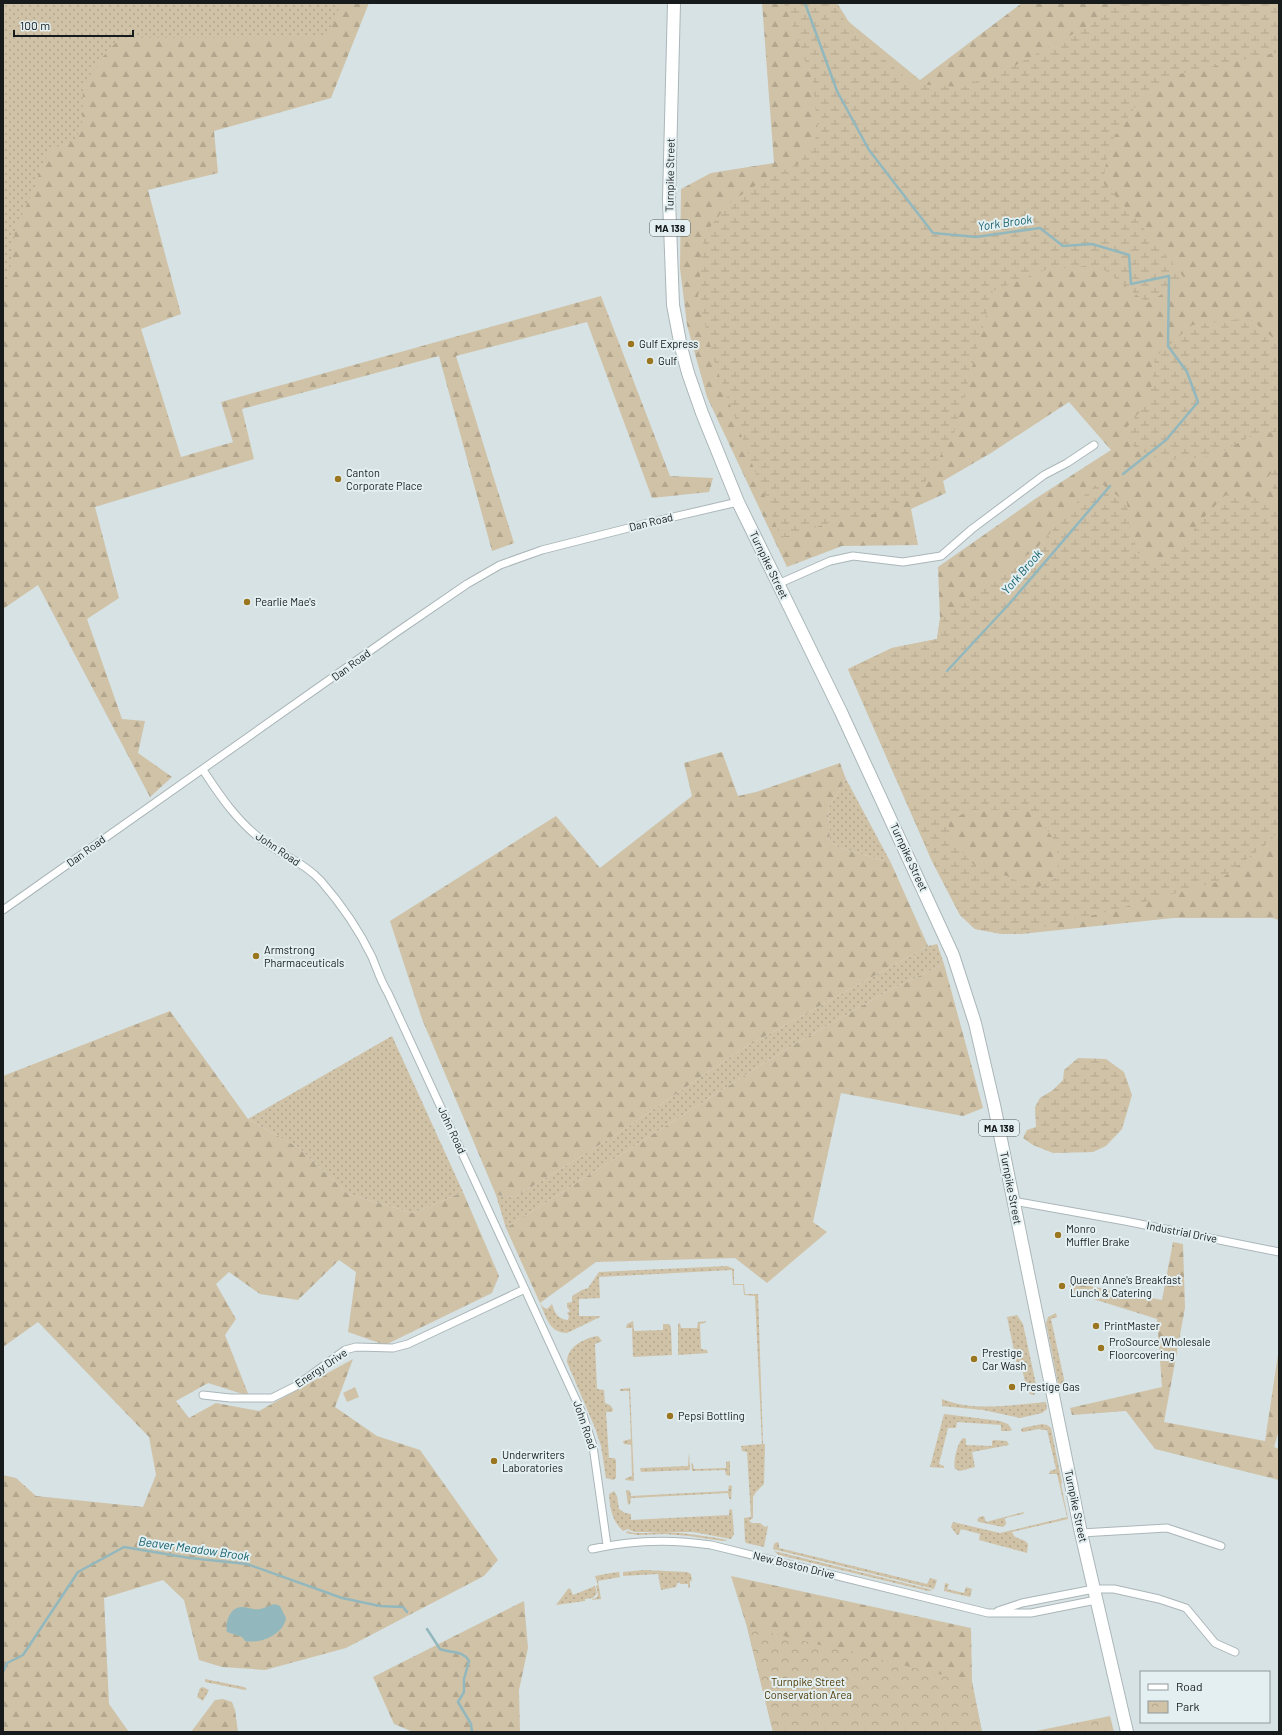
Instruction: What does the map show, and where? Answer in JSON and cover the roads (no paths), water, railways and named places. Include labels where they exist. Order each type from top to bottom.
[{"type":"main road","name":"Turnpike Street","points":[[674,3],[670,200],[673,305],[681,347],[688,373],[738,502],[847,724],[951,949],[975,1023],[999,1128],[1081,1533],[1127,1732]]},
{"type":"street","points":[[778,584],[830,561],[853,556],[903,562],[941,556],[972,529],[1044,475],[1067,463],[1094,445]]},
{"type":"street","name":"Dan Road","points":[[3,910],[394,634],[467,584],[500,565],[542,550],[738,502]]},
{"type":"street","name":"John Road","points":[[203,770],[225,803],[245,826],[263,841],[306,868],[321,880],[356,928],[372,957],[383,985],[583,1415],[596,1459],[607,1545]]},
{"type":"street","name":"Industrial Drive","points":[[1013,1201],[1125,1220],[1279,1252]]},
{"type":"street","name":"Energy Drive","points":[[203,1395],[230,1398],[275,1397],[300,1383],[345,1350],[356,1347],[393,1348],[408,1344],[525,1289]]},
{"type":"street","points":[[1081,1533],[1167,1528],[1222,1546]]},
{"type":"street","name":"New Boston Drive","points":[[592,1548],[646,1541],[668,1541],[711,1545],[980,1612],[1031,1613],[1095,1595]]},
{"type":"street","points":[[1095,1595],[1114,1589],[1159,1599],[1186,1608],[1215,1643],[1235,1652]]},
{"type":"street","name":"New Boston Drive","points":[[993,1613],[1022,1604],[1095,1595]]},
{"type":"water","points":[[275,1604],[280,1606],[286,1618],[281,1629],[276,1634],[264,1640],[251,1642],[245,1641],[242,1637],[227,1632],[227,1620],[233,1610],[241,1607],[260,1609]]},
{"type":"waterway","name":"York Brook","points":[[805,3],[837,91],[869,150],[933,233],[976,237],[1040,228],[1063,246],[1092,244],[1129,255],[1131,284],[1169,276],[1168,346],[1187,372],[1198,402],[1166,440],[1123,474]]},
{"type":"waterway","name":"York Brook","points":[[947,671],[1010,603],[1110,486]]},
{"type":"waterway","name":"Beaver Meadow Brook","points":[[3,1672],[7,1663],[23,1655],[78,1572],[124,1547],[190,1558],[247,1564],[342,1598],[380,1606],[403,1607],[407,1612]]},
{"type":"waterway","name":"Beaver Meadow Brook","points":[[427,1629],[440,1649],[460,1653],[469,1661],[464,1679],[464,1692],[458,1702],[471,1724],[472,1732]]},
{"type":"place","name":"Gulf Express","points":[[631,344]]},
{"type":"place","name":"Gulf","points":[[650,361]]},
{"type":"place","name":"Canton Corporate Place","points":[[338,479]]},
{"type":"place","name":"Pearlie Mae's","points":[[247,602]]},
{"type":"place","name":"Armstrong Pharmaceuticals","points":[[256,956]]},
{"type":"place","name":"Monro Muffler Brake","points":[[1058,1235]]},
{"type":"place","name":"Queen Anne's Breakfast Lunch & Catering","points":[[1062,1286]]},
{"type":"place","name":"PrintMaster","points":[[1096,1326]]},
{"type":"place","name":"ProSource Wholesale Floorcovering","points":[[1101,1348]]},
{"type":"place","name":"Prestige Car Wash","points":[[974,1359]]},
{"type":"place","name":"Prestige Gas","points":[[1012,1387]]},
{"type":"place","name":"Pepsi Bottling","points":[[670,1416]]},
{"type":"place","name":"Underwriters Laboratories","points":[[494,1461]]},
{"type":"park label","name":"Turnpike Street Conservation Area","points":[[808,1688]]}]
